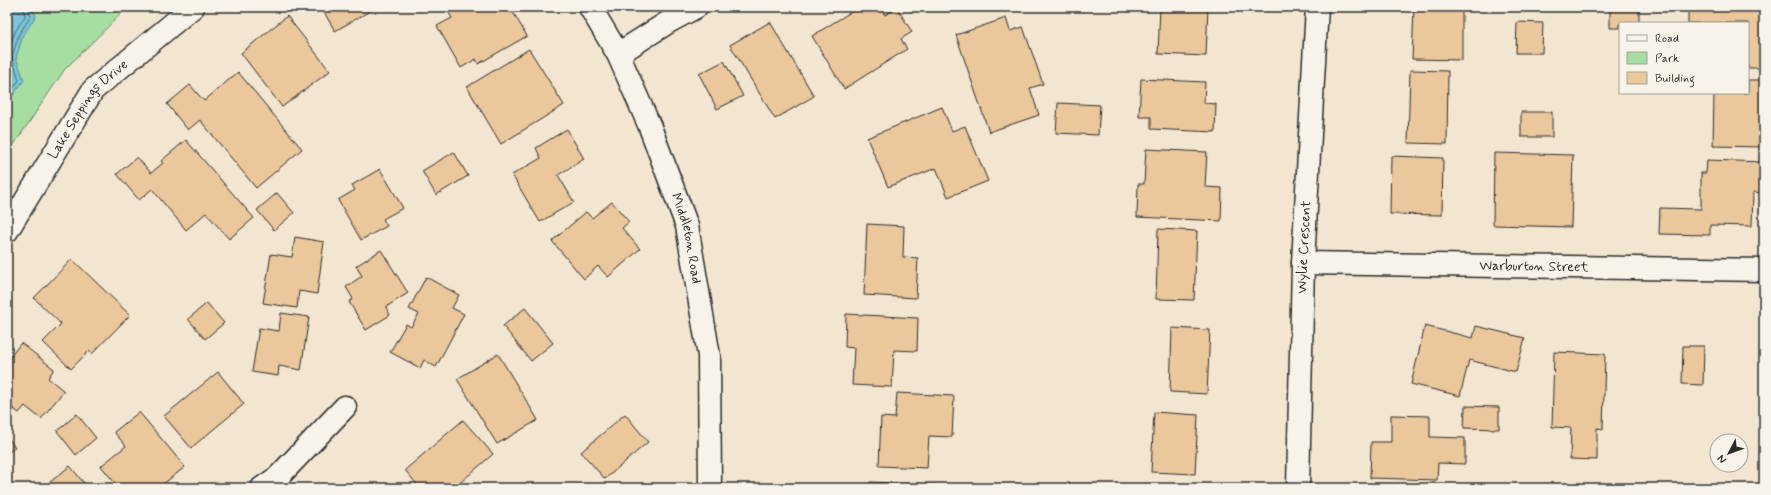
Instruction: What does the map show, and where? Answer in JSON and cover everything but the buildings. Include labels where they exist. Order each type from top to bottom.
[{"type":"street","name":"Lake Seppings Drive","points":[[7,231],[93,90],[193,7]]},
{"type":"street","name":"Middleton Road","points":[[590,7],[618,54],[650,127],[687,226],[709,356],[710,488]]},
{"type":"street","points":[[618,54],[670,21],[696,7]]},
{"type":"street","name":"Wylie Crescent","points":[[1298,488],[1303,263],[1317,7]]},
{"type":"street","name":"Warburton Street","points":[[1303,263],[1764,270]]},
{"type":"street","points":[[262,488],[278,477],[345,407]]},
{"type":"green space","points":[[7,7],[128,7],[65,69],[7,155]]},
{"type":"water","points":[[7,7],[31,7],[36,16],[23,35],[16,58],[24,80],[8,102]]}]
